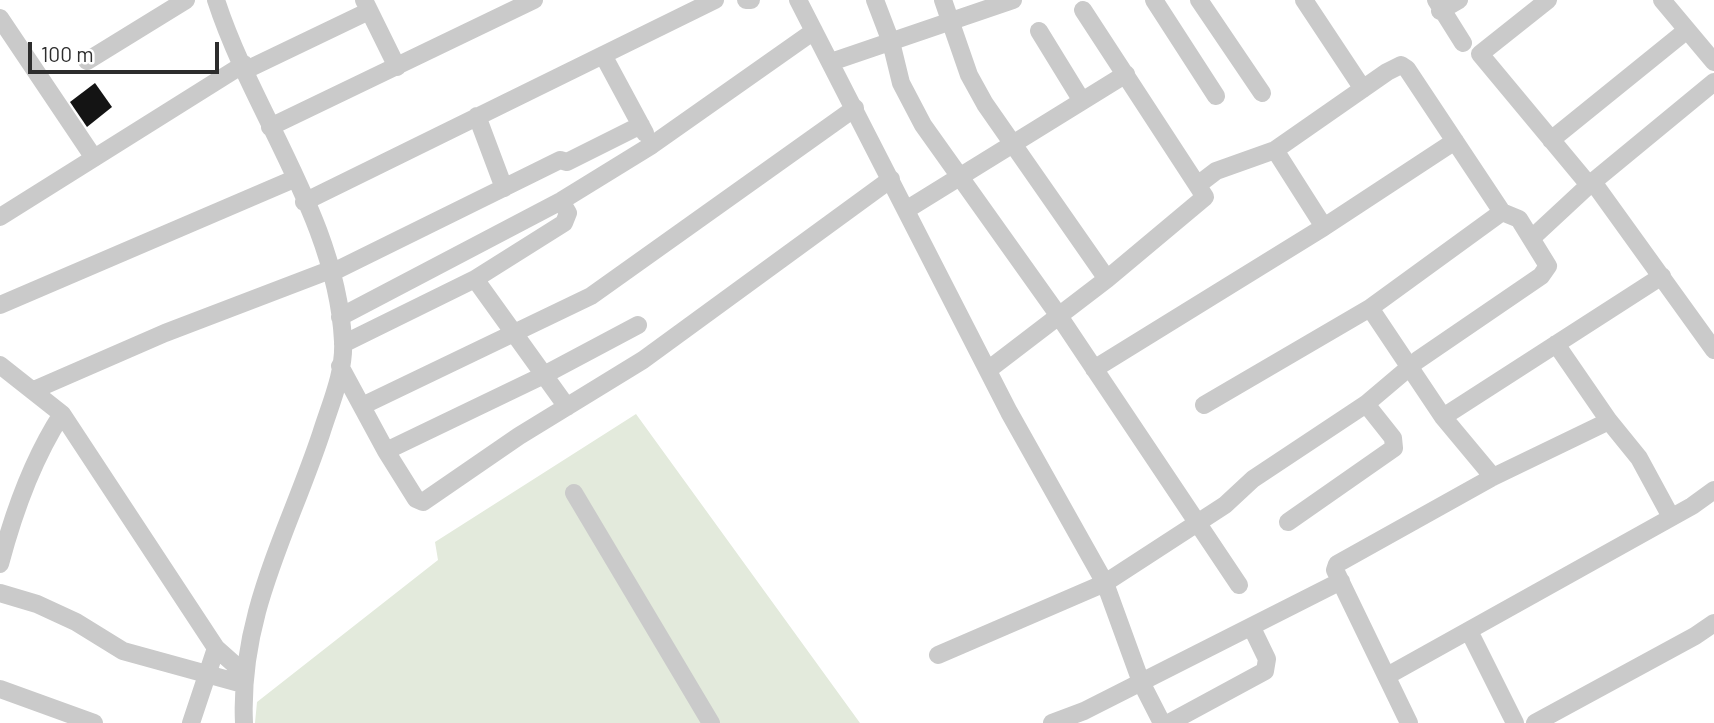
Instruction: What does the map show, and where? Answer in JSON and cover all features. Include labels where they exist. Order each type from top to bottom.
[{"type":"street","points":[[87,61],[186,0]]},
{"type":"street","points":[[216,0],[304,202],[331,272],[343,344],[340,366],[313,456],[256,610],[243,678],[244,723]]},
{"type":"street","points":[[270,127],[534,0]]},
{"type":"street","points":[[304,202],[715,0]]},
{"type":"street","points":[[798,0],[988,370],[1105,583],[1141,682],[1162,723]]},
{"type":"street","points":[[875,0],[891,42],[901,83],[923,125],[1059,316],[1238,586]]},
{"type":"street","points":[[943,0],[969,75],[1013,144],[1107,279]]},
{"type":"street","points":[[831,62],[1012,0]]},
{"type":"street","points":[[1154,0],[1216,96]]},
{"type":"street","points":[[1199,0],[1262,93]]},
{"type":"street","points":[[1304,0],[1363,89]]},
{"type":"street","points":[[1459,0],[1438,6],[1463,43]]},
{"type":"street","points":[[1548,0],[1480,54],[1591,184],[1662,276],[1714,351]]},
{"type":"street","points":[[1662,0],[1714,62]]},
{"type":"street","points":[[0,217],[245,67],[367,5],[397,67]]},
{"type":"street","points":[[988,370],[1203,201],[1205,193],[1083,10]]},
{"type":"street","points":[[0,18],[94,158]]},
{"type":"street","points":[[1551,140],[1687,30]]},
{"type":"street","points":[[340,317],[561,201],[652,145],[814,31]]},
{"type":"street","points":[[1039,31],[1082,101]]},
{"type":"street","points":[[603,55],[652,145]]},
{"type":"street","points":[[938,655],[1105,583],[1225,505],[1253,479],[1366,404],[1411,367],[1546,272],[1547,262],[1532,237],[1519,219],[1502,212],[1401,65],[1275,150],[1216,172],[1199,184]]},
{"type":"street","points":[[906,210],[1126,74]]},
{"type":"street","points":[[1532,237],[1714,82]]},
{"type":"street","points":[[362,406],[591,296],[855,108]]},
{"type":"street","points":[[477,116],[504,188]]},
{"type":"street","points":[[34,390],[165,333],[331,272],[560,160],[566,162],[641,125]]},
{"type":"street","points":[[1094,369],[1324,227],[1455,141]]},
{"type":"street","points":[[1275,150],[1324,227]]},
{"type":"street","points":[[0,305],[294,179]]},
{"type":"street","points":[[340,366],[386,451],[416,499],[423,502],[643,360],[891,179]]},
{"type":"street","points":[[343,344],[475,279],[564,223],[568,213],[561,201]]},
{"type":"street","points":[[1204,405],[1370,308],[1502,212]]},
{"type":"street","points":[[1443,417],[1662,276]]},
{"type":"street","points":[[475,279],[567,407]]},
{"type":"street","points":[[1370,308],[1443,417],[1493,477]]},
{"type":"street","points":[[386,451],[544,375],[638,325]]},
{"type":"street","points":[[1556,344],[1609,421],[1639,458],[1671,517]]},
{"type":"street","points":[[0,365],[62,414],[216,648],[243,678]]},
{"type":"street","points":[[1288,522],[1394,448],[1393,438],[1366,404]]},
{"type":"street","points":[[0,564],[19,498],[45,440],[62,414]]},
{"type":"street","points":[[1409,723],[1335,570],[1340,560],[1493,477],[1609,421]]},
{"type":"street","points":[[1387,676],[1671,517],[1714,490]]},
{"type":"street","points":[[574,492],[711,723]]},
{"type":"street","points":[[1052,723],[1084,711],[1341,581]]},
{"type":"street","points":[[0,593],[66,618],[123,651],[207,675],[243,678]]},
{"type":"street","points":[[1535,723],[1714,623]]},
{"type":"street","points":[[1169,723],[1265,671],[1267,659],[1251,628]]},
{"type":"street","points":[[1469,631],[1516,723]]},
{"type":"street","points":[[191,723],[216,648]]},
{"type":"street","points":[[0,689],[94,723]]},
{"type":"shaded area","points":[[636,414],[860,723],[255,723],[257,702],[438,560],[435,542]]},
{"type":"building","points":[[95,83],[112,107],[87,127],[70,102]]}]
